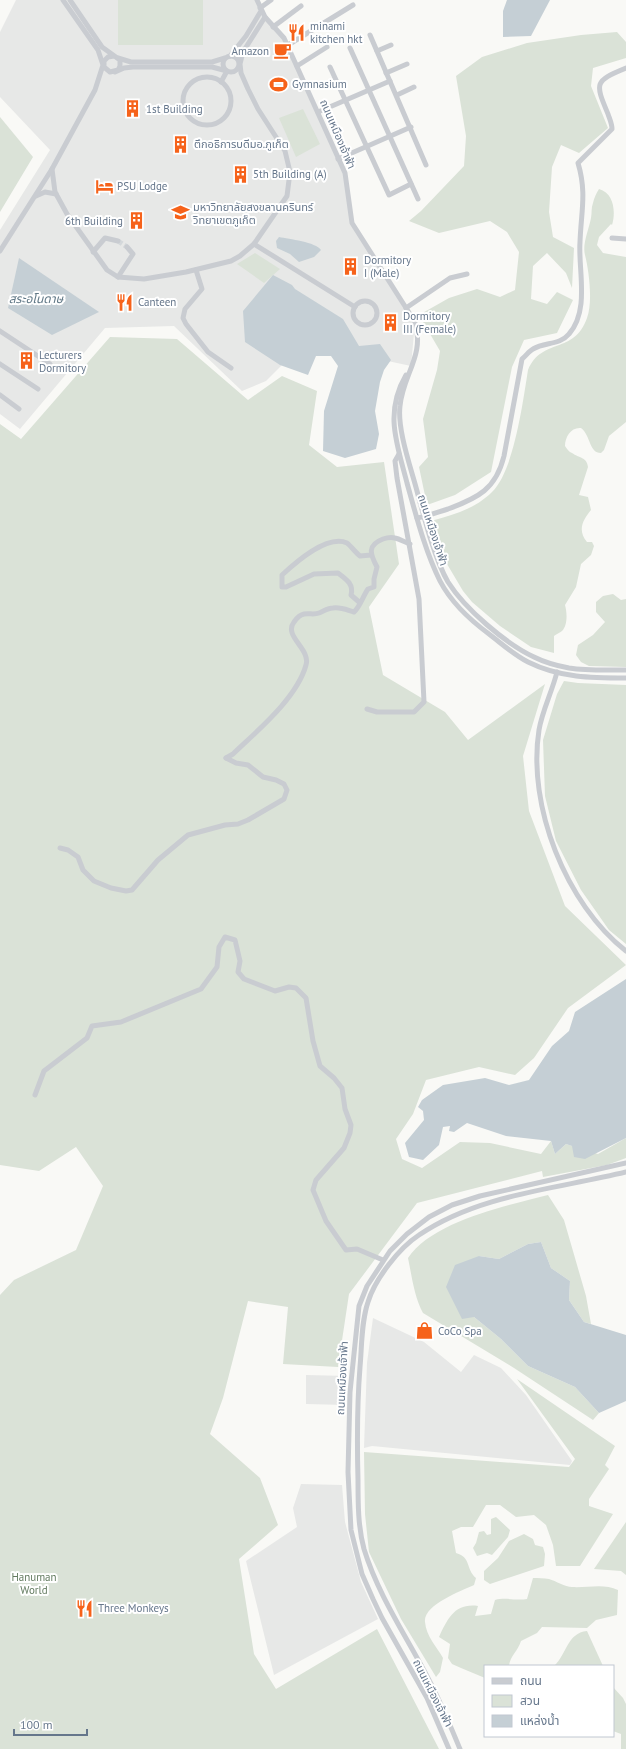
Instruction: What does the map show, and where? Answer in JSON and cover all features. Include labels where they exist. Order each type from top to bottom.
[{"type":"street","points":[[63,0],[98,50],[103,65],[107,71],[115,72],[124,68],[132,67],[212,67],[235,72],[239,68],[243,52],[265,17]]},
{"type":"street","points":[[70,0],[102,46],[120,60],[120,66],[115,72]]},
{"type":"street","name":"ถนนเหมืองเจ้าฟ้า","points":[[257,0],[260,10],[284,38],[288,45],[345,173],[352,224],[415,322],[419,334],[419,345],[400,406],[402,432],[407,455],[437,557],[448,582],[460,598],[480,619],[534,657],[568,668],[590,670],[626,670]]},
{"type":"street","points":[[227,71],[223,67],[228,57],[246,36],[260,10],[272,0]]},
{"type":"street","points":[[288,45],[353,4]]},
{"type":"street","points":[[273,27],[301,6]]},
{"type":"street","points":[[370,35],[426,165]]},
{"type":"street","points":[[377,51],[391,45]]},
{"type":"street","points":[[297,66],[327,47]]},
{"type":"street","points":[[350,48],[418,199]]},
{"type":"street","points":[[0,252],[52,169],[94,94],[106,59],[115,56],[124,61],[131,62],[212,62],[228,57],[238,58],[241,73],[248,90],[258,109],[285,151],[290,172],[287,196],[254,244],[240,256],[231,261],[196,270],[144,279],[118,277],[107,270],[93,252],[56,194],[52,169]]},
{"type":"street","points":[[386,73],[407,64]]},
{"type":"street","points":[[330,67],[389,195],[412,184]]},
{"type":"street","points":[[418,518],[470,501],[490,486],[500,470],[504,456],[522,359],[532,349],[562,340],[569,334],[576,324],[583,283],[580,243],[584,191],[578,163],[612,130],[611,122],[599,91],[601,82],[608,75],[626,68]]},
{"type":"street","points":[[220,82],[227,71]]},
{"type":"street","points":[[203,78],[220,82],[230,95],[230,106],[227,113],[222,119],[212,124],[200,124],[193,121],[188,116],[184,107],[183,98],[188,87],[195,81],[203,78]]},
{"type":"street","points":[[318,112],[390,81]]},
{"type":"street","points":[[397,95],[414,87]]},
{"type":"street","points":[[338,158],[410,127]]},
{"type":"street","points":[[34,197],[45,192],[56,194]]},
{"type":"street","points":[[93,252],[105,238],[118,241]]},
{"type":"street","points":[[612,238],[626,239]]},
{"type":"street","points":[[254,244],[355,307]]},
{"type":"street","points":[[118,277],[133,254],[127,247]]},
{"type":"street","points":[[196,270],[202,288],[185,308],[184,318],[186,324],[208,352],[231,368]]},
{"type":"street","points":[[406,308],[450,278],[467,274]]},
{"type":"street","points":[[365,301],[373,304],[377,311],[376,318],[370,324],[359,323],[354,318],[355,307],[365,301]]},
{"type":"street","points":[[0,331],[50,364]]},
{"type":"street","points":[[0,364],[38,389]]},
{"type":"street","name":"ถนนเหมืองเจ้าฟ้า","points":[[412,366],[399,388],[394,406],[396,441],[431,561],[440,582],[472,622],[527,662],[557,672],[584,678],[626,678]]},
{"type":"street","points":[[0,395],[19,409]]},
{"type":"street","points":[[367,708],[377,712],[414,712],[424,702],[419,599],[395,461],[400,454]]},
{"type":"street","points":[[60,848],[68,850],[78,857],[84,870],[94,881],[111,888],[126,891],[132,890],[158,860],[188,835],[225,824],[238,824],[274,806],[284,799],[286,790],[284,784],[276,780],[263,777],[248,765],[236,763],[226,758],[233,754],[271,718],[297,687],[306,665],[306,656],[293,635],[291,628],[293,623],[303,614],[319,613],[333,608],[342,608],[354,612],[358,609],[359,602],[368,589],[374,587],[377,567],[371,555],[371,548],[374,543],[387,537],[396,538],[410,544]]},
{"type":"street","points":[[359,602],[351,595],[352,591],[350,584],[338,573],[314,574],[286,587],[282,587],[282,575],[304,556],[323,546],[334,543],[342,542],[349,544],[353,551],[360,556],[366,557],[371,555]]},
{"type":"street","points":[[557,672],[542,718],[538,737],[538,777],[545,817],[558,856],[572,886],[605,932],[626,951]]},
{"type":"street","points":[[35,1095],[44,1071],[87,1038],[92,1026],[121,1022],[201,989],[217,967],[219,947],[225,937],[235,940],[240,961],[238,972],[244,979],[275,991],[289,987],[296,988],[306,998],[316,1055],[322,1069],[334,1078],[342,1088],[345,1109],[351,1124],[350,1133],[344,1148],[316,1180],[313,1190],[326,1221],[346,1250],[356,1249],[382,1260]]},
{"type":"street","name":"ถนนเหมืองเจ้าฟ้า","points":[[449,1749],[427,1698],[373,1599],[362,1574],[351,1530],[348,1472],[350,1392],[359,1306],[367,1286],[382,1260],[407,1234],[430,1217],[452,1205],[480,1196],[626,1163]]},
{"type":"street","name":"ถนนเหมืองเจ้าฟ้า","points":[[460,1749],[435,1692],[385,1602],[365,1550],[360,1526],[357,1501],[356,1446],[362,1339],[368,1301],[388,1265],[403,1248],[417,1236],[457,1214],[504,1199],[626,1172]]},
{"type":"street","points":[[452,1205],[457,1214]]},
{"type":"street","points":[[356,1327],[363,1327]]},
{"type":"street","points":[[355,1338],[362,1339]]},
{"type":"street","points":[[351,1530],[360,1526]]},
{"type":"shaded area","name":"มหาวิทยาลัยสงขลานครินทร์ วิทยาเขตภูเก็ต","points":[[16,0],[257,0],[261,11],[284,38],[345,173],[352,223],[415,322],[411,366],[304,343],[266,381],[242,391],[174,326],[105,328],[20,429],[0,414],[0,230],[50,150],[0,97],[0,32]]},
{"type":"shaded area","points":[[373,1318],[424,1342],[461,1372],[474,1355],[501,1368],[526,1395],[572,1461],[570,1465],[372,1446],[364,1448],[367,1363]]},
{"type":"shaded area","points":[[306,1375],[347,1376],[346,1405],[306,1404]]},
{"type":"shaded area","points":[[301,1484],[342,1485],[345,1522],[361,1582],[378,1619],[274,1675],[246,1561],[297,1527],[293,1508]]},
{"type":"green space","points":[[118,0],[203,0],[203,45],[118,45]]},
{"type":"green space","points":[[617,32],[626,42],[626,58],[593,68],[591,86],[608,128],[579,153],[561,145],[552,167],[549,212],[553,237],[574,248],[572,288],[566,273],[547,253],[533,266],[531,299],[547,304],[557,292],[573,300],[557,333],[524,340],[512,367],[491,472],[455,495],[427,505],[419,467],[428,457],[423,419],[437,370],[440,351],[419,315],[449,298],[477,289],[500,297],[515,290],[519,252],[507,232],[490,221],[439,233],[409,221],[421,211],[464,166],[466,136],[456,76],[482,57],[527,43],[581,35]]},
{"type":"green space","points":[[303,109],[320,144],[296,157],[279,118]]},
{"type":"green space","points":[[0,117],[33,157],[0,212]]},
{"type":"green space","points":[[599,189],[608,194],[611,199],[614,214],[612,225],[611,224],[599,237],[597,245],[603,253],[626,257],[626,422],[609,436],[604,450],[601,453],[594,450],[587,435],[581,428],[574,429],[569,433],[566,439],[565,446],[568,450],[584,459],[588,467],[579,495],[588,497],[591,510],[582,525],[582,533],[587,542],[592,542],[594,546],[591,555],[581,564],[576,587],[565,605],[567,615],[566,622],[562,631],[554,636],[554,653],[531,647],[500,626],[472,602],[463,591],[447,564],[431,521],[455,514],[471,507],[492,492],[500,482],[512,452],[528,370],[534,360],[541,353],[566,342],[581,330],[587,318],[590,304],[589,278],[584,246],[591,218],[592,205]]},
{"type":"green space","points":[[255,253],[280,269],[264,283],[237,264]]},
{"type":"green space","name":"Hanuman World","points":[[110,337],[177,339],[248,400],[282,376],[317,391],[309,445],[337,467],[384,462],[399,564],[369,607],[383,675],[445,712],[468,740],[545,684],[523,756],[529,811],[565,906],[626,965],[568,1008],[534,1058],[515,1075],[479,1067],[426,1080],[413,1114],[396,1139],[402,1159],[422,1168],[460,1142],[490,1143],[541,1154],[551,1141],[555,1154],[566,1144],[598,1154],[626,1138],[626,1158],[607,1165],[543,1177],[542,1171],[417,1203],[349,1294],[338,1367],[283,1364],[288,1307],[248,1301],[223,1398],[210,1434],[260,1478],[278,1525],[239,1559],[254,1654],[276,1689],[377,1629],[439,1749],[0,1749],[0,1295],[14,1280],[76,1250],[103,1186],[76,1147],[39,1171],[0,1165],[0,424],[21,439]]},
{"type":"green space","points":[[613,594],[621,600],[626,599],[626,667],[589,666],[581,662],[576,655],[578,645],[593,635],[605,622],[596,612],[596,602],[603,596]]},
{"type":"green space","points":[[564,681],[626,685],[626,944],[609,930],[581,890],[556,841],[545,796],[543,740],[557,694]]},
{"type":"green space","points":[[548,1195],[564,1220],[586,1296],[591,1324],[584,1322],[569,1300],[570,1281],[551,1268],[541,1242],[528,1244],[499,1259],[479,1256],[474,1317],[501,1339],[528,1366],[575,1387],[599,1413],[593,1420],[514,1368],[423,1313],[417,1300],[412,1279],[408,1258],[419,1245],[435,1234],[452,1225],[492,1210]]},
{"type":"green space","points":[[517,1379],[615,1446],[605,1465],[609,1469],[589,1499],[589,1506],[613,1514],[580,1566],[556,1566],[553,1545],[546,1525],[534,1515],[516,1517],[500,1505],[486,1505],[473,1527],[461,1527],[452,1531],[456,1553],[461,1555],[466,1560],[470,1571],[476,1578],[474,1585],[436,1604],[426,1616],[425,1622],[427,1632],[443,1658],[440,1672],[436,1677],[401,1619],[369,1552],[365,1514],[364,1452],[569,1467],[575,1459]]},
{"type":"green space","points":[[496,1517],[510,1530],[508,1537],[492,1555],[487,1553],[477,1556],[473,1548],[479,1532],[484,1531],[487,1535],[491,1534],[491,1519]]},
{"type":"green space","points":[[626,1522],[626,1575],[621,1571],[594,1569]]},
{"type":"green space","points":[[524,1534],[533,1539],[535,1545],[543,1547],[545,1554],[544,1566],[490,1584],[484,1580],[484,1571],[498,1558],[509,1541]]},
{"type":"green space","points":[[533,1578],[549,1579],[569,1587],[601,1586],[618,1590],[617,1615],[596,1620],[587,1628],[542,1627],[537,1633],[521,1641],[509,1665],[484,1665],[484,1678],[452,1664],[448,1658],[450,1644],[439,1637],[453,1613],[463,1607],[478,1606],[475,1616],[491,1614],[495,1600],[527,1599]]},
{"type":"green space","points":[[587,1631],[603,1665],[555,1665],[571,1640],[580,1633]]},
{"type":"green space","points":[[614,1688],[623,1698],[626,1704],[626,1749],[621,1749],[621,1734],[614,1731]]},
{"type":"water","points":[[507,0],[550,0],[531,36],[503,37],[503,11]]},
{"type":"water","points":[[279,237],[308,243],[318,247],[321,250],[314,257],[299,262],[290,254],[277,248],[276,241]]},
{"type":"water","name":"สระอโนดาษ","points":[[19,258],[99,312],[52,335],[8,308]]},
{"type":"water","points":[[273,275],[292,285],[295,289],[343,319],[359,346],[380,344],[391,360],[384,370],[380,382],[375,411],[379,434],[376,449],[345,458],[323,451],[324,411],[338,366],[331,356],[316,356],[308,375],[280,365],[245,342],[243,311]]},
{"type":"water","points":[[626,979],[626,1138],[585,1159],[574,1157],[572,1146],[566,1144],[555,1154],[551,1141],[506,1136],[467,1123],[454,1132],[449,1131],[450,1126],[443,1127],[439,1145],[423,1160],[409,1157],[405,1143],[424,1120],[423,1111],[418,1107],[422,1100],[443,1085],[485,1078],[509,1085],[529,1080],[552,1046],[569,1031],[575,1012]]},
{"type":"water","points":[[541,1242],[551,1268],[570,1281],[569,1300],[584,1322],[626,1335],[626,1401],[599,1413],[575,1387],[528,1366],[501,1339],[474,1317],[462,1319],[446,1287],[455,1265],[479,1256],[499,1259],[528,1244]]},
{"type":"tunnel","points":[[118,241],[127,247]]},
{"type":"place","name":"minami kitchen hkt","points":[[297,32]]},
{"type":"place","name":"Amazon","points":[[282,51]]},
{"type":"place","name":"Gymnasium","points":[[279,84]]},
{"type":"place","name":"1st Building","points":[[133,109]]},
{"type":"place","name":"ตึกอธิการบดีมอ.ภูเก็ต","points":[[181,144]]},
{"type":"place","name":"5th Building (A)","points":[[240,174]]},
{"type":"place","name":"PSU Lodge","points":[[104,186]]},
{"type":"place","name":"มหาวิทยาลัยสงขลานครินทร์ วิทยาเขตภูเก็ต","points":[[180,213]]},
{"type":"place","name":"6th Building","points":[[136,221]]},
{"type":"place","name":"Dormitory I (Male)","points":[[351,266]]},
{"type":"place","name":"Canteen","points":[[125,302]]},
{"type":"place","name":"Dormitory III (Female)","points":[[390,322]]},
{"type":"place","name":"Lecturers Dormitory","points":[[26,361]]},
{"type":"place","name":"CoCo Spa","points":[[425,1331]]},
{"type":"place","name":"Three Monkeys","points":[[85,1608]]}]
